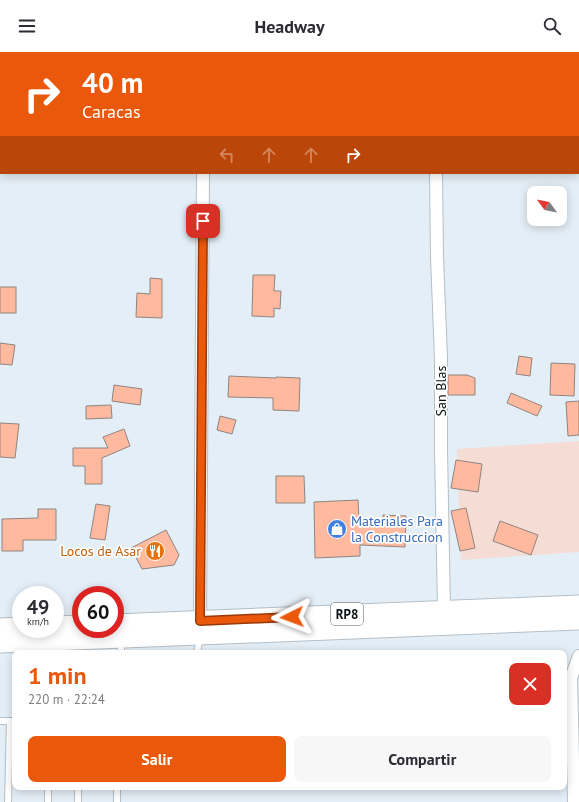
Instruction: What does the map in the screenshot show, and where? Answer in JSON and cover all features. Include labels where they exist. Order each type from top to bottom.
[{"type":"main road","name":"RP8","points":[[199,636],[444,610],[579,605]]},
{"type":"main road","name":"RP8","points":[[0,643],[579,620]]},
{"type":"main road","points":[[0,628],[12,627]]},
{"type":"street","points":[[199,636],[203,174]]},
{"type":"street","name":"San Blas","points":[[436,174],[437,257],[441,359],[444,610]]},
{"type":"street","points":[[574,802],[571,678],[579,656]]},
{"type":"lane","points":[[0,721],[12,721],[8,802]]},
{"type":"lane","points":[[48,790],[48,802]]},
{"type":"lane","points":[[78,790],[78,802]]},
{"type":"lane","points":[[117,790],[117,802]]},
{"type":"shaded area","points":[[579,441],[579,552],[461,560],[457,449]]},
{"type":"building","points":[[253,275],[275,275],[274,291],[281,291],[280,309],[274,308],[274,317],[252,316]]},
{"type":"building","points":[[150,278],[162,279],[162,318],[136,317],[137,293],[150,294]]},
{"type":"building","points":[[0,287],[16,287],[16,313],[0,313]]},
{"type":"building","points":[[0,343],[15,345],[12,365],[0,364]]},
{"type":"building","points":[[519,356],[532,358],[530,376],[516,374]]},
{"type":"building","points":[[551,363],[575,364],[574,396],[550,395]]},
{"type":"building","points":[[448,375],[467,375],[475,378],[475,395],[448,395]]},
{"type":"building","points":[[229,376],[300,378],[299,411],[273,410],[273,398],[228,397]]},
{"type":"building","points":[[114,385],[142,389],[140,405],[112,401]]},
{"type":"building","points":[[511,393],[542,406],[537,416],[507,403]]},
{"type":"building","points":[[579,401],[579,435],[568,436],[566,402]]},
{"type":"building","points":[[111,405],[112,418],[86,419],[86,406]]},
{"type":"building","points":[[220,416],[236,420],[232,434],[217,430]]},
{"type":"building","points":[[0,423],[19,424],[15,458],[0,457]]},
{"type":"building","points":[[124,429],[130,446],[102,458],[102,484],[85,484],[85,466],[73,466],[73,448],[108,448],[103,437]]},
{"type":"building","points":[[456,460],[482,464],[478,492],[451,488]]},
{"type":"building","points":[[276,476],[304,476],[305,503],[276,503]]},
{"type":"building","name":"Materiales Para la Construccion","points":[[358,500],[359,519],[383,520],[383,515],[406,516],[405,547],[360,545],[360,556],[315,558],[314,502]]},
{"type":"building","points":[[96,504],[110,506],[105,540],[90,538]]},
{"type":"building","points":[[466,508],[475,548],[460,551],[451,511]]},
{"type":"building","points":[[38,509],[56,509],[56,540],[23,540],[23,551],[2,551],[2,519],[38,518]]},
{"type":"building","points":[[500,521],[538,535],[531,555],[493,541]]},
{"type":"building","name":"Locos de Asar","points":[[166,530],[179,555],[174,565],[142,569],[131,548]]},
{"type":"place","name":"Materiales Para la Construccion","points":[[337,529]]},
{"type":"place","name":"Locos de Asar","points":[[155,551]]},
{"type":"route","points":[[203,221],[200,621],[292,617]]}]
